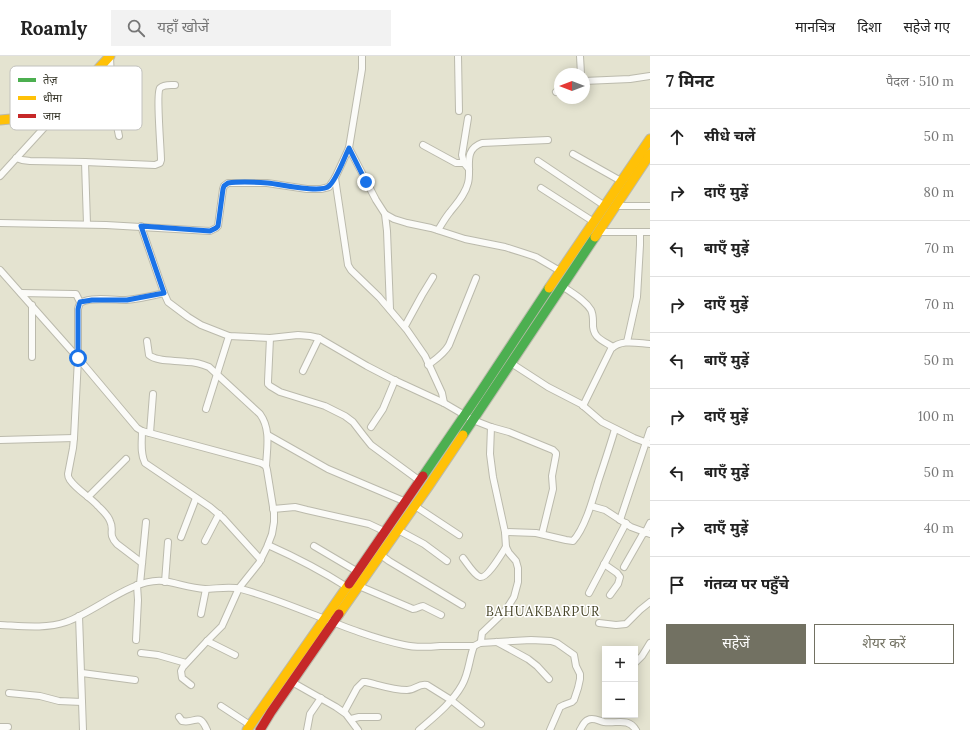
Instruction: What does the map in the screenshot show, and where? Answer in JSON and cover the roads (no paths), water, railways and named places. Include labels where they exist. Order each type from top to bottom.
[{"type":"main road","points":[[101,66],[110,56]]},
{"type":"main road","points":[[0,120],[10,119]]},
{"type":"main road","points":[[249,728],[329,621],[360,586],[415,506],[560,271],[650,139]]},
{"type":"main road","points":[[260,730],[292,682],[329,621],[347,587],[420,481],[511,363],[650,154]]},
{"type":"street","points":[[110,56],[110,66]]},
{"type":"street","points":[[0,223],[141,226],[210,231],[218,226],[223,189],[228,183],[267,183],[307,189],[321,189],[328,187],[335,178],[349,148],[362,69],[362,56]]},
{"type":"street","points":[[458,56],[458,111]]},
{"type":"street","points":[[580,56],[581,68]]},
{"type":"street","points":[[590,81],[630,79],[650,76]]},
{"type":"street","points":[[16,158],[30,161],[150,165],[160,163],[159,90],[165,85],[176,85]]},
{"type":"street","points":[[468,118],[462,159],[469,169]]},
{"type":"street","points":[[0,176],[42,130]]},
{"type":"street","points":[[118,130],[119,136]]},
{"type":"street","points":[[438,230],[462,197],[466,189],[470,154],[472,149],[482,143],[548,140]]},
{"type":"street","points":[[423,145],[456,163],[464,163]]},
{"type":"street","points":[[349,148],[385,214],[390,309]]},
{"type":"street","points":[[573,154],[622,181]]},
{"type":"street","points":[[538,160],[605,206]]},
{"type":"street","points":[[85,162],[86,224]]},
{"type":"street","points":[[335,178],[348,265],[351,270],[405,326],[425,356],[440,389],[444,403]]},
{"type":"street","points":[[541,188],[594,222]]},
{"type":"street","points":[[616,206],[650,206]]},
{"type":"street","points":[[385,214],[399,221],[524,253],[536,257],[560,271]]},
{"type":"street","points":[[141,226],[168,302],[201,325],[229,336],[270,338],[298,335],[319,338],[367,366],[444,403],[469,418],[530,440],[556,452],[552,476],[553,489],[542,534]]},
{"type":"street","points":[[599,232],[650,232]]},
{"type":"street","points":[[627,342],[636,296],[640,232]]},
{"type":"street","points":[[0,270],[78,358],[133,424],[142,431],[254,461],[266,466]]},
{"type":"street","points":[[405,326],[433,277]]},
{"type":"street","points":[[428,365],[447,349],[476,278]]},
{"type":"street","points":[[562,286],[580,299],[590,309],[593,316],[593,332],[600,339],[613,347]]},
{"type":"street","points":[[21,293],[76,294],[80,302],[78,309],[78,358],[74,448],[68,477],[108,517],[111,524],[112,537],[114,541],[142,563]]},
{"type":"street","points":[[80,302],[92,300],[127,300],[164,293]]},
{"type":"street","points":[[32,305],[32,357]]},
{"type":"street","points":[[206,409],[229,336]]},
{"type":"street","points":[[270,338],[268,381],[270,386],[280,392],[325,406],[345,416],[353,422],[371,445],[420,481]]},
{"type":"street","points":[[303,371],[319,338]]},
{"type":"street","points":[[147,341],[149,355],[152,357],[202,364],[209,367],[260,414],[264,419],[268,435],[266,466],[268,470],[273,508],[274,522],[272,534],[261,560],[239,588],[222,626],[186,663],[181,671],[182,678],[191,685]]},
{"type":"street","points":[[583,406],[613,347],[627,342],[650,344]]},
{"type":"street","points":[[511,363],[548,387],[583,406],[602,422],[634,438],[648,443]]},
{"type":"street","points":[[371,427],[383,409],[395,380]]},
{"type":"street","points":[[150,434],[153,394]]},
{"type":"street","points":[[419,730],[451,700],[462,686],[477,644],[481,641],[482,633],[505,611],[514,597],[516,590],[518,568],[516,561],[506,547],[505,532],[493,477],[491,459],[491,427]]},
{"type":"street","points":[[505,532],[542,534],[573,541],[584,523],[591,506],[615,429]]},
{"type":"street","points":[[620,520],[648,443],[650,430]]},
{"type":"street","points":[[142,431],[142,452],[145,463],[219,514],[261,560]]},
{"type":"street","points":[[268,435],[328,469],[406,502]]},
{"type":"street","points":[[0,440],[74,438]]},
{"type":"street","points":[[88,496],[126,459]]},
{"type":"street","points":[[181,537],[196,498]]},
{"type":"street","points":[[415,506],[459,536]]},
{"type":"street","points":[[591,506],[605,510],[626,524],[646,533]]},
{"type":"street","points":[[273,508],[295,507],[369,524],[386,532]]},
{"type":"street","points":[[205,541],[219,514]]},
{"type":"street","points":[[136,640],[138,585],[146,522]]},
{"type":"street","points":[[624,568],[646,533],[650,523]]},
{"type":"street","points":[[589,593],[626,524]]},
{"type":"street","points":[[398,530],[431,549],[447,561]]},
{"type":"street","points":[[165,582],[168,542]]},
{"type":"street","points":[[268,545],[328,575],[347,587]]},
{"type":"street","points":[[314,546],[358,572]]},
{"type":"street","points":[[463,558],[477,575],[483,577],[488,573],[506,547]]},
{"type":"street","points":[[381,555],[462,605]]},
{"type":"street","points":[[604,564],[617,573],[620,577],[618,584],[610,595]]},
{"type":"street","points":[[0,625],[56,625],[67,622],[138,585],[154,581],[206,589],[239,588],[268,597],[329,621],[405,645],[425,647],[531,640],[551,641],[557,643],[574,655],[576,666],[580,674],[580,679],[574,700],[560,708],[550,730]]},
{"type":"street","points":[[360,586],[413,608],[416,609],[423,606],[441,614]]},
{"type":"street","points":[[201,614],[206,589]]},
{"type":"street","points":[[599,623],[616,625],[626,624],[650,602]]},
{"type":"street","points":[[79,616],[83,730]]},
{"type":"street","points":[[207,641],[235,655]]},
{"type":"street","points":[[497,642],[528,659],[549,679]]},
{"type":"street","points":[[638,660],[650,643]]},
{"type":"street","points":[[141,653],[158,655],[186,663]]},
{"type":"street","points":[[82,673],[135,680]]},
{"type":"street","points":[[292,682],[344,712],[358,730]]},
{"type":"street","points":[[344,712],[357,688],[362,682],[399,690],[414,689],[420,684],[423,684],[451,700],[481,724]]},
{"type":"street","points":[[9,693],[40,696],[59,701],[82,702]]},
{"type":"street","points":[[308,729],[310,714],[321,698]]},
{"type":"street","points":[[221,706],[249,728]]},
{"type":"street","points":[[180,717],[182,722],[201,720],[207,730]]},
{"type":"street","points":[[351,720],[378,717]]},
{"type":"street","points":[[580,730],[585,721],[591,719],[604,722],[624,722],[634,726],[636,730]]},
{"type":"street","points":[[0,727],[8,727]]},
{"type":"district","name":"BAHUAKBARPUR","points":[[543,611]]}]
